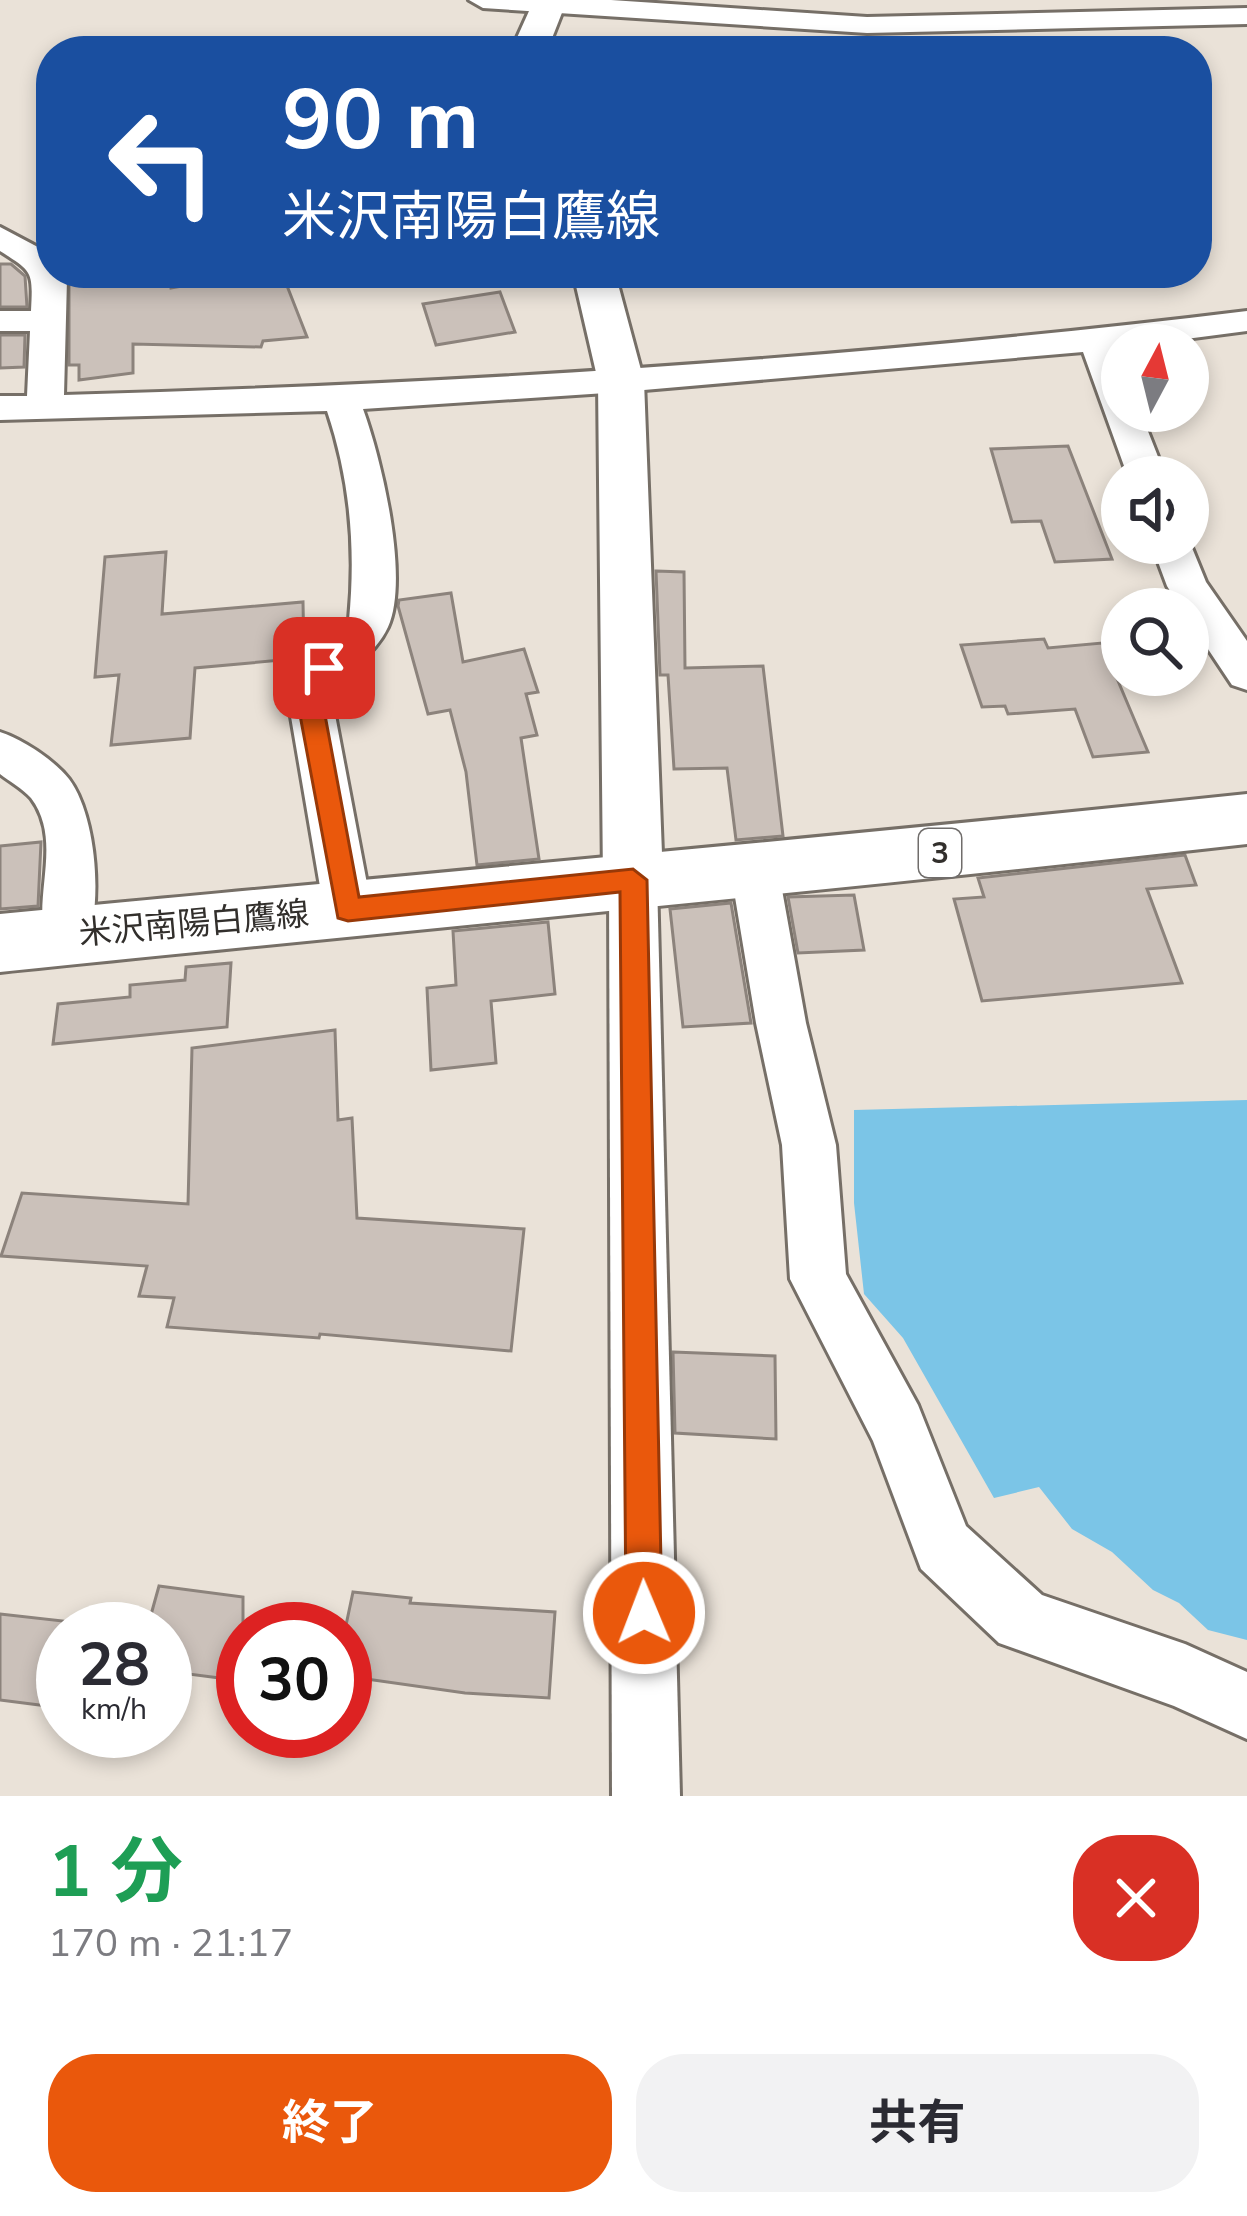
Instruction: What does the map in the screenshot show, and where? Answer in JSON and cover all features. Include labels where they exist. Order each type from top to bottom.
[{"type":"main road","name":"米沢南陽白鷹線","points":[[0,944],[633,880],[755,873],[1247,819]]},
{"type":"street","points":[[483,0],[867,25],[1247,16]]},
{"type":"street","points":[[535,36],[548,5]]},
{"type":"street","points":[[0,237],[36,258]]},
{"type":"street","points":[[45,406],[50,288]]},
{"type":"street","points":[[598,288],[622,381],[646,1796]]},
{"type":"street","points":[[0,321],[49,321]]},
{"type":"street","points":[[0,408],[341,399],[622,381],[1096,340],[1247,321]]},
{"type":"street","points":[[1096,340],[1101,354]]},
{"type":"street","points":[[341,399],[364,465],[374,573],[369,623],[349,649],[324,668],[310,699],[348,910]]},
{"type":"street","points":[[1179,564],[1187,586],[1247,674]]},
{"type":"street","points":[[0,748],[52,790],[72,850],[67,936]]},
{"type":"street","points":[[755,873],[781,1023],[809,1145],[818,1279],[897,1426],[943,1547],[1022,1620],[1185,1677],[1247,1706]]},
{"type":"water","points":[[1247,1100],[1247,1640],[1208,1630],[1179,1603],[1153,1590],[1112,1552],[1072,1529],[1039,1487],[994,1498],[903,1338],[864,1294],[854,1203],[854,1110]]},
{"type":"building","points":[[0,264],[11,264],[25,276],[27,307],[0,307]]},
{"type":"building","points":[[69,288],[288,288],[307,337],[263,341],[261,347],[133,344],[133,373],[79,380],[79,365],[69,365]]},
{"type":"building","points":[[500,292],[515,332],[436,345],[423,304]]},
{"type":"building","points":[[0,335],[25,335],[24,367],[0,368]]},
{"type":"building","points":[[1068,446],[1101,531],[1101,560],[1055,562],[1041,521],[1012,522],[991,449]]},
{"type":"building","points":[[166,552],[162,614],[303,602],[304,658],[195,668],[190,738],[111,745],[119,675],[95,677],[105,557]]},
{"type":"building","points":[[656,571],[684,572],[685,668],[763,666],[783,836],[736,840],[727,768],[674,769],[668,675],[660,675]]},
{"type":"building","points":[[451,593],[463,662],[524,649],[538,692],[526,694],[537,735],[521,738],[539,859],[477,865],[466,772],[450,710],[428,714],[398,606],[399,600]]},
{"type":"building","points":[[1044,639],[1048,648],[1101,643],[1101,696],[1124,696],[1148,752],[1093,757],[1075,709],[1008,714],[1005,706],[982,707],[961,645]]},
{"type":"building","points":[[41,842],[38,906],[0,909],[0,846]]},
{"type":"building","points":[[1185,855],[1196,885],[1147,889],[1182,983],[982,1001],[954,899],[984,897],[978,878]]},
{"type":"building","points":[[854,895],[864,950],[798,953],[788,897]]},
{"type":"building","points":[[731,903],[751,1023],[683,1027],[670,909]]},
{"type":"building","points":[[548,922],[555,994],[491,1001],[496,1063],[431,1070],[427,988],[456,985],[453,931]]},
{"type":"building","points":[[231,963],[227,1027],[53,1044],[58,1004],[130,997],[130,985],[185,980],[186,967]]},
{"type":"building","points":[[335,1030],[338,1120],[352,1118],[357,1218],[524,1229],[511,1351],[320,1334],[319,1338],[167,1327],[174,1298],[139,1296],[147,1266],[1,1256],[22,1193],[188,1204],[192,1048]]},
{"type":"building","points":[[673,1352],[775,1356],[776,1439],[675,1433]]},
{"type":"building","points":[[159,1586],[243,1597],[243,1602],[216,1602],[216,1678],[192,1674],[192,1602],[155,1602]]},
{"type":"building","points":[[353,1592],[411,1598],[410,1603],[555,1612],[549,1698],[465,1693],[372,1680],[372,1602],[351,1602]]},
{"type":"building","points":[[0,1614],[36,1618],[36,1705],[0,1700]]},
{"type":"route","points":[[324,668],[310,699],[348,910],[633,880],[644,1613]]}]
